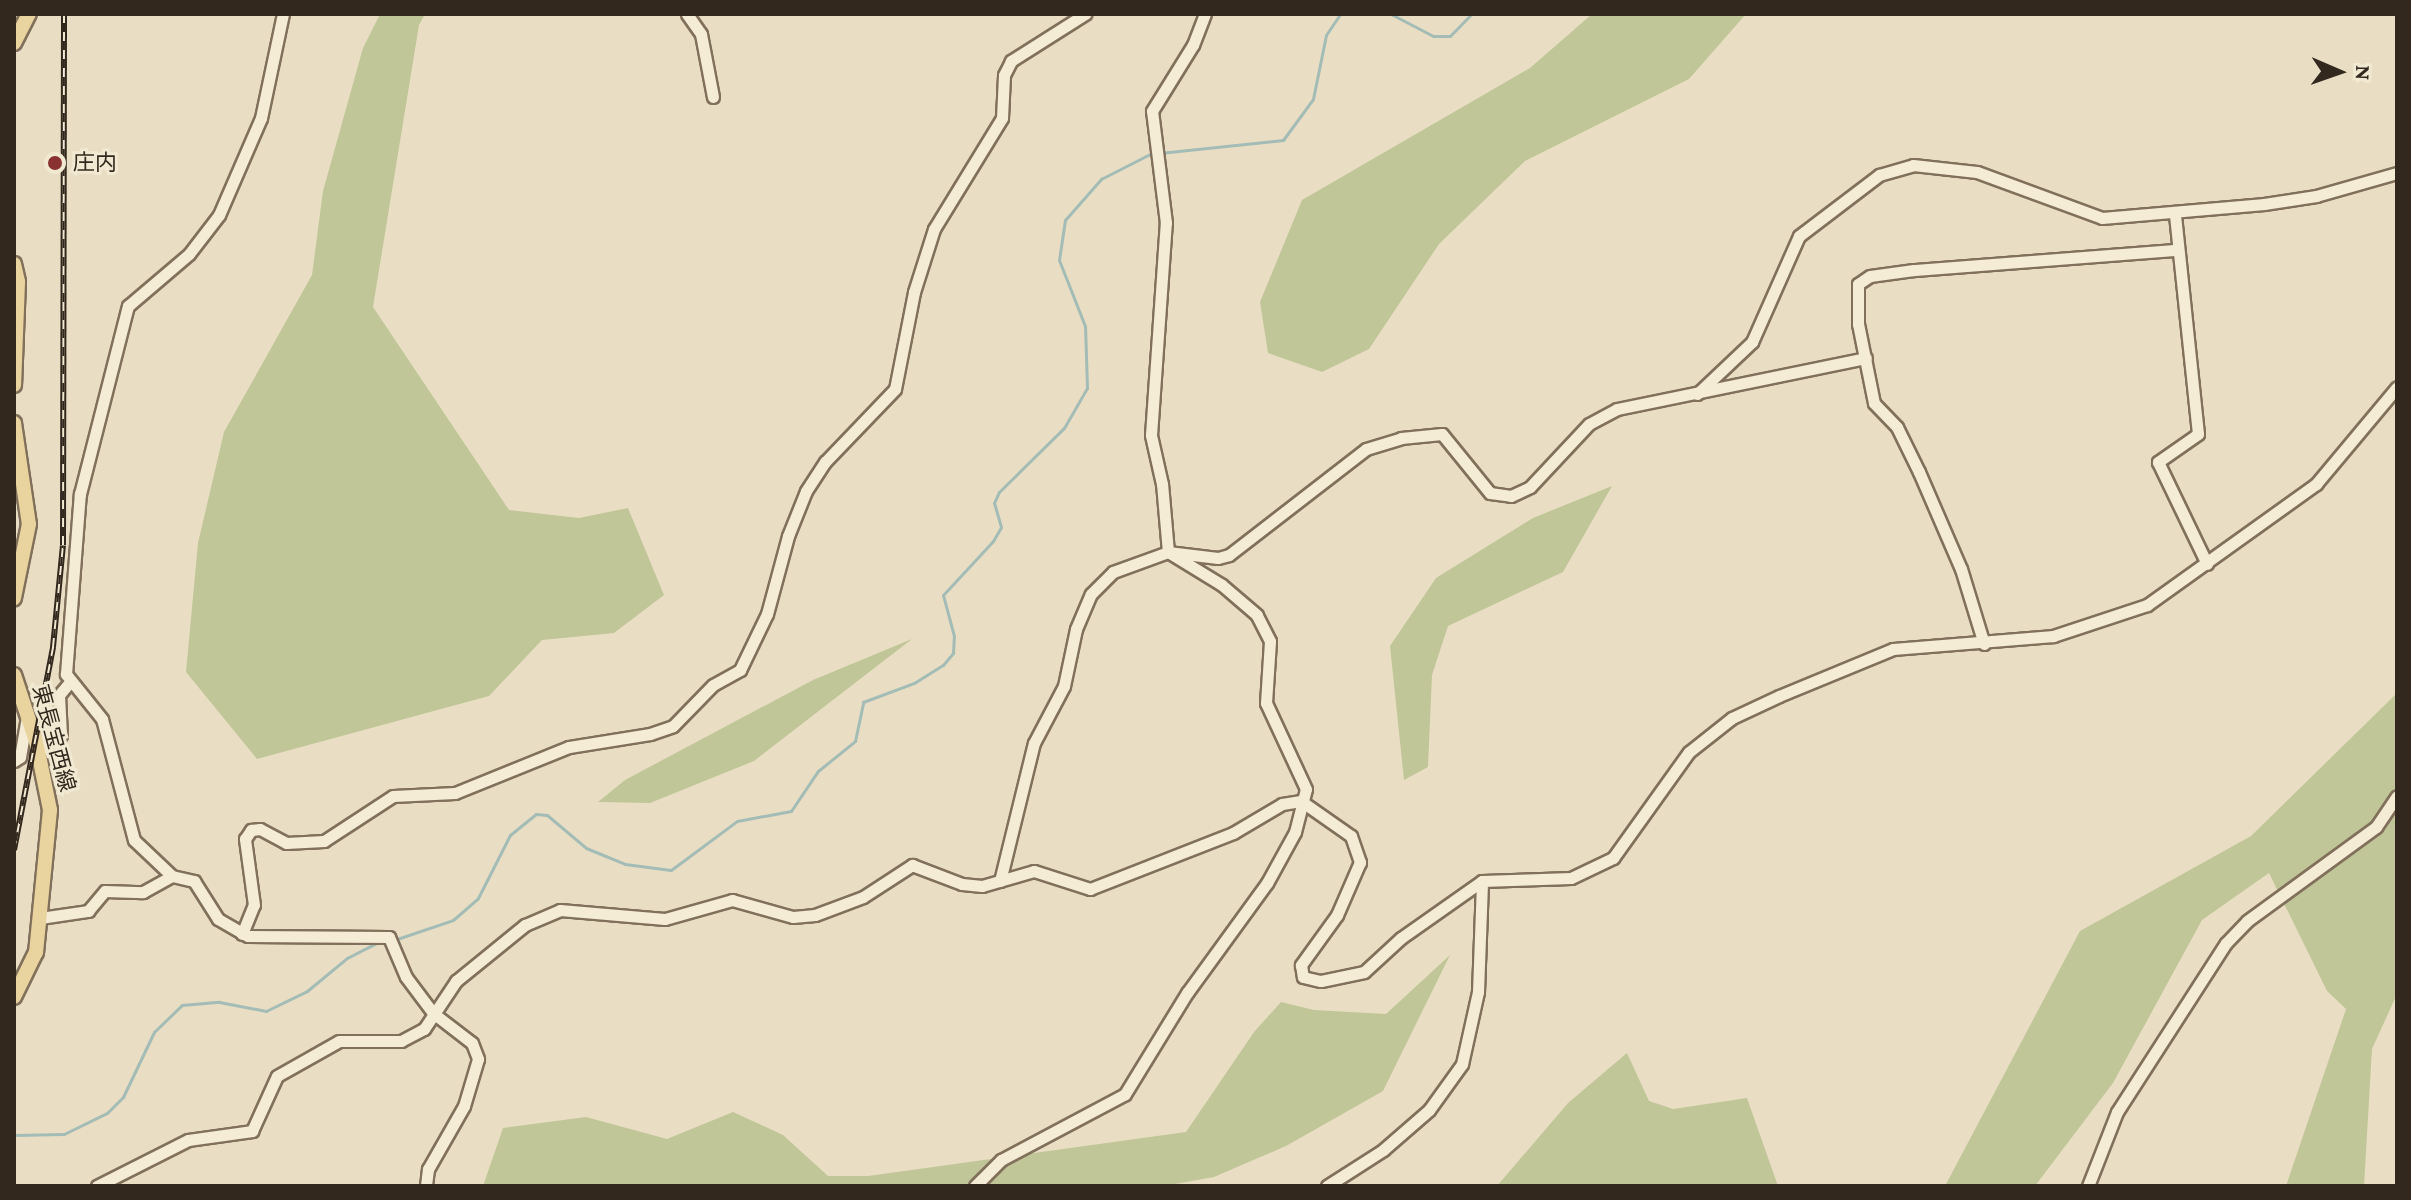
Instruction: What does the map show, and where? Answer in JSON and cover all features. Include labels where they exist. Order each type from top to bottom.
[{"type":"main road","points":[[14,43],[29,14]]},
{"type":"main road","points":[[14,264],[18,282],[14,385]]},
{"type":"main road","points":[[14,423],[29,524],[14,598]]},
{"type":"main road","name":"東長宝西線","points":[[14,675],[28,713],[50,810],[36,952],[14,997]]},
{"type":"street","points":[[283,14],[261,118],[223,207],[189,254],[128,306],[120,327],[111,386],[80,494],[64,648],[69,683],[87,697],[102,719],[134,840],[172,876],[194,881],[218,919],[242,934],[389,937],[406,977],[433,1013],[472,1043],[478,1059],[464,1106],[428,1169],[426,1186]]},
{"type":"street","points":[[687,14],[701,34],[713,97]]},
{"type":"street","points":[[242,934],[254,905],[245,839],[251,830],[260,829],[286,843],[324,841],[393,796],[455,793],[569,747],[650,734],[673,726],[713,685],[740,670],[767,614],[788,536],[806,491],[842,441],[895,389],[914,292],[934,229],[1002,118],[1004,75],[1011,61],[1085,14]]},
{"type":"street","points":[[1168,552],[1162,484],[1151,435],[1166,223],[1152,111],[1193,45],[1205,14]]},
{"type":"street","points":[[1697,395],[1752,342],[1799,236],[1879,175],[1913,165],[1977,172],[2102,218],[2175,215],[2316,196],[2397,173]]},
{"type":"street","points":[[2175,215],[2175,250],[2198,434],[2158,462],[2207,564]]},
{"type":"street","points":[[1984,644],[1961,569],[1919,472],[1897,427],[1874,403],[1855,296],[1858,284],[1870,276],[2121,251],[2175,250]]},
{"type":"street","points":[[1000,881],[1034,743],[1064,686],[1076,629],[1091,594],[1113,572],[1168,552],[1218,558],[1229,555],[1366,449],[1401,438],[1442,434],[1490,493],[1511,496],[1530,487],[1589,424],[1617,409],[1866,358]]},
{"type":"street","points":[[97,1186],[188,1140],[252,1131],[277,1076],[290,1065],[339,1041],[401,1041],[424,1029],[456,981],[501,943],[560,910],[665,919],[732,900],[793,917],[815,915],[863,897],[912,865],[962,884],[1000,881],[1034,871],[1090,889],[1233,833],[1282,804],[1301,801],[1351,836],[1360,862],[1337,915],[1301,965],[1309,980],[1370,970],[1401,938],[1482,881],[1571,878],[1613,858],[1689,752],[1732,718],[1893,649],[2053,636],[2133,612],[2207,564],[2316,484],[2397,387]]},
{"type":"street","points":[[975,1186],[1001,1160],[1125,1094],[1187,993],[1267,883],[1295,832],[1306,789],[1266,703],[1270,641],[1257,615],[1222,585],[1168,552]]},
{"type":"street","points":[[38,751],[61,735],[59,695],[69,683]]},
{"type":"street","points":[[14,761],[20,757],[28,713]]},
{"type":"street","points":[[2088,1186],[2117,1112],[2226,943],[2247,921],[2376,827],[2397,796]]},
{"type":"street","points":[[40,918],[88,911],[105,891],[143,892],[172,876]]},
{"type":"street","points":[[1327,1186],[1383,1150],[1429,1110],[1462,1064],[1478,992],[1482,881]]},
{"type":"green space","points":[[380,14],[425,14],[419,25],[373,307],[509,510],[579,518],[628,508],[664,595],[614,633],[542,640],[489,696],[257,759],[186,672],[198,543],[224,432],[312,275],[323,191],[363,48]]},
{"type":"green space","points":[[1592,14],[1746,14],[1689,79],[1525,161],[1439,244],[1369,349],[1322,372],[1268,353],[1260,302],[1302,200],[1530,68]]},
{"type":"green space","points":[[1612,486],[1563,572],[1448,626],[1432,675],[1428,767],[1404,780],[1390,646],[1436,578],[1533,518]]},
{"type":"green space","points":[[912,639],[754,761],[650,803],[598,802],[625,780],[813,680]]},
{"type":"green space","points":[[2397,693],[2397,994],[2372,1049],[2364,1186],[2286,1186],[2346,1009],[2327,991],[2269,873],[2202,920],[2113,1083],[2035,1186],[1945,1186],[2080,931],[2251,836]]},
{"type":"green space","points":[[1450,955],[1383,1091],[1286,1146],[1214,1177],[1164,1186],[483,1186],[503,1128],[586,1117],[667,1139],[733,1112],[783,1135],[828,1176],[868,1176],[1186,1132],[1254,1032],[1281,1002],[1314,1010],[1386,1014]]},
{"type":"green space","points":[[1627,1053],[1649,1101],[1673,1109],[1747,1098],[1778,1186],[1497,1186],[1568,1103]]},
{"type":"waterway","points":[[394,940],[453,920],[478,898],[510,835],[536,814],[547,815],[586,848],[625,864],[671,870],[737,821],[791,811],[818,771],[855,741],[863,702],[914,683],[943,665],[953,653],[954,636],[943,595],[993,541],[1001,527],[994,503],[999,492],[1064,428],[1087,388],[1085,326],[1059,260],[1065,220],[1101,179],[1150,154],[1283,140],[1313,99],[1326,35],[1340,14]]},
{"type":"waterway","points":[[1391,14],[1433,36],[1450,36],[1471,14]]},
{"type":"waterway","points":[[14,1135],[64,1134],[107,1113],[123,1097],[154,1032],[182,1005],[219,1002],[266,1011],[307,991],[347,958],[379,942]]},
{"type":"railway","points":[[14,850],[53,647],[63,545],[64,14]]},
{"type":"place","name":"庄内","points":[[55,163]]}]
